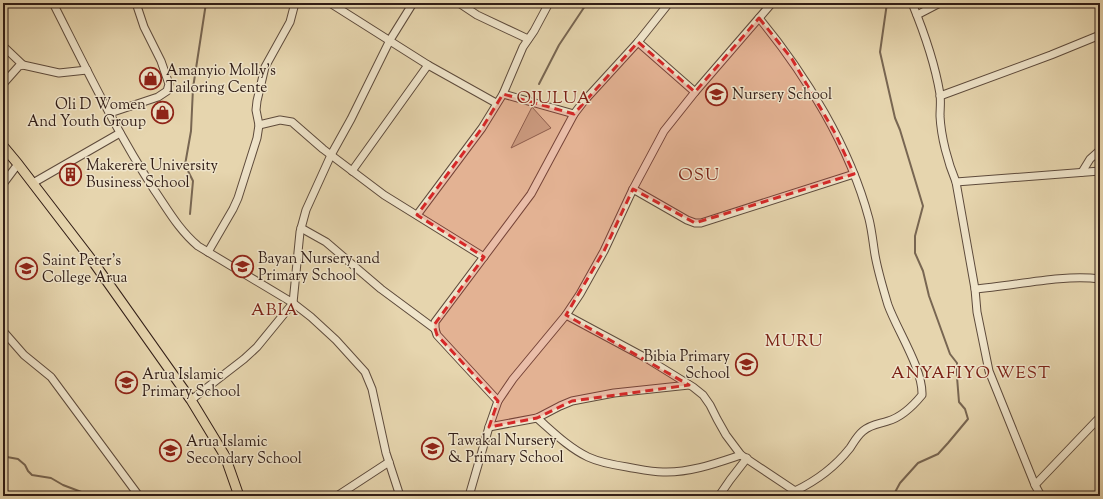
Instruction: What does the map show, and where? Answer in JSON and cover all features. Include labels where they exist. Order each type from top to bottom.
[{"type":"main road","points":[[3,146],[94,263],[191,400],[225,456],[239,496]]},
{"type":"street","points":[[53,3],[120,133],[179,227],[191,240],[208,252],[293,303],[311,317],[336,340],[365,372],[372,390],[389,462],[400,496]]},
{"type":"street","points":[[110,113],[158,97],[163,94],[168,88],[169,84],[161,61],[144,27],[136,3]]},
{"type":"street","points":[[330,3],[428,65],[496,103]]},
{"type":"street","points":[[191,400],[257,347],[293,303],[301,228],[306,210],[331,155],[351,119],[390,40],[413,3]]},
{"type":"street","points":[[459,3],[477,15],[528,39]]},
{"type":"street","points":[[417,215],[482,128],[496,103],[503,94],[518,57],[549,3]]},
{"type":"street","points":[[498,401],[437,335],[435,322],[534,189],[574,114],[638,42],[668,3]]},
{"type":"street","points":[[469,496],[498,401],[513,379],[566,315],[580,294],[604,251],[633,189],[664,131],[695,92],[772,3]]},
{"type":"street","points":[[912,3],[937,78],[943,135],[952,174],[956,182],[977,312],[989,371],[1035,485],[1041,496]]},
{"type":"street","points":[[917,15],[940,3]]},
{"type":"street","points":[[208,252],[238,198],[257,138],[259,125],[256,101],[265,67],[290,22],[293,4]]},
{"type":"street","points":[[566,315],[646,358],[703,395],[710,404],[726,435],[744,456],[796,494],[826,473],[850,448],[858,435],[867,427],[890,421],[908,410],[922,395],[922,388],[914,362],[885,296],[869,219],[854,174],[835,133],[792,59],[760,18]]},
{"type":"street","points":[[940,96],[1051,55],[1100,35]]},
{"type":"street","points":[[638,42],[695,92]]},
{"type":"street","points":[[3,46],[23,65],[59,72],[87,70]]},
{"type":"street","points":[[3,84],[19,66],[23,65]]},
{"type":"street","points":[[352,171],[428,65]]},
{"type":"street","points":[[503,94],[574,114]]},
{"type":"street","points":[[259,125],[280,120],[292,122],[314,142],[384,195],[484,257]]},
{"type":"street","points":[[33,183],[120,133]]},
{"type":"street","points":[[1082,172],[1090,159],[1100,150]]},
{"type":"street","points":[[3,184],[18,164]]},
{"type":"street","points":[[956,182],[1100,171]]},
{"type":"street","points":[[633,189],[671,212],[695,223],[854,174]]},
{"type":"street","points":[[301,228],[326,242],[381,289],[435,329]]},
{"type":"street","points":[[974,289],[1069,279],[1100,279]]},
{"type":"street","points":[[3,331],[24,356],[51,377],[139,496]]},
{"type":"street","points":[[489,427],[537,418],[560,406],[572,402],[614,393],[656,387],[689,385]]},
{"type":"street","points":[[1035,485],[1100,416]]},
{"type":"street","points":[[537,418],[560,439],[588,456],[604,463],[652,471],[674,472],[744,456]]},
{"type":"street","points":[[720,496],[744,456]]},
{"type":"street","points":[[336,496],[389,462]]},
{"type":"highlighted area","points":[[759,18],[792,59],[835,133],[854,174],[695,223],[633,189],[604,251],[566,315],[689,385],[572,401],[537,418],[489,427],[498,401],[437,335],[434,325],[484,257],[417,215],[482,128],[503,94],[574,114],[638,42],[695,92]]},
{"type":"shaded area","points":[[532,107],[551,128],[511,148]]},
{"type":"waterway","points":[[190,214],[193,181],[185,165],[191,131],[193,88],[206,3]]},
{"type":"waterway","points":[[539,84],[559,45],[587,3]]},
{"type":"waterway","points":[[887,3],[880,52],[895,118],[923,206],[915,236],[915,253],[923,271],[929,296],[950,354],[957,363],[959,402],[965,409],[968,419],[938,454],[918,463],[900,483],[893,496]]},
{"type":"waterway","points":[[3,454],[7,457],[18,459],[25,465],[32,475],[51,478],[63,485],[92,496]]},
{"type":"place","name":"Amanyio Molly's Tailoring Cente","points":[[150,79]]},
{"type":"place","name":"Nursery School","points":[[716,94]]},
{"type":"place","name":"Oli D Women And Youth Group","points":[[162,113]]},
{"type":"place","name":"Makerere University Business School","points":[[71,174]]},
{"type":"place","name":"Bayan Nursery and Primary School","points":[[242,267]]},
{"type":"place","name":"Saint Peter's College Arua","points":[[26,269]]},
{"type":"place","name":"Bibia Primary School","points":[[746,365]]},
{"type":"place","name":"Arua Islamic Primary School","points":[[127,383]]},
{"type":"place","name":"Tawakal Nursery & Primary School","points":[[432,449]]},
{"type":"place","name":"Arua Islamic Secondary School","points":[[171,450]]},
{"type":"district","name":"OJULUA","points":[[554,97]]},
{"type":"district","name":"OSU","points":[[699,174]]},
{"type":"district","name":"ABIA","points":[[275,309]]},
{"type":"district","name":"MURU","points":[[794,340]]},
{"type":"district","name":"ANYAFIYO WEST","points":[[971,372]]}]
